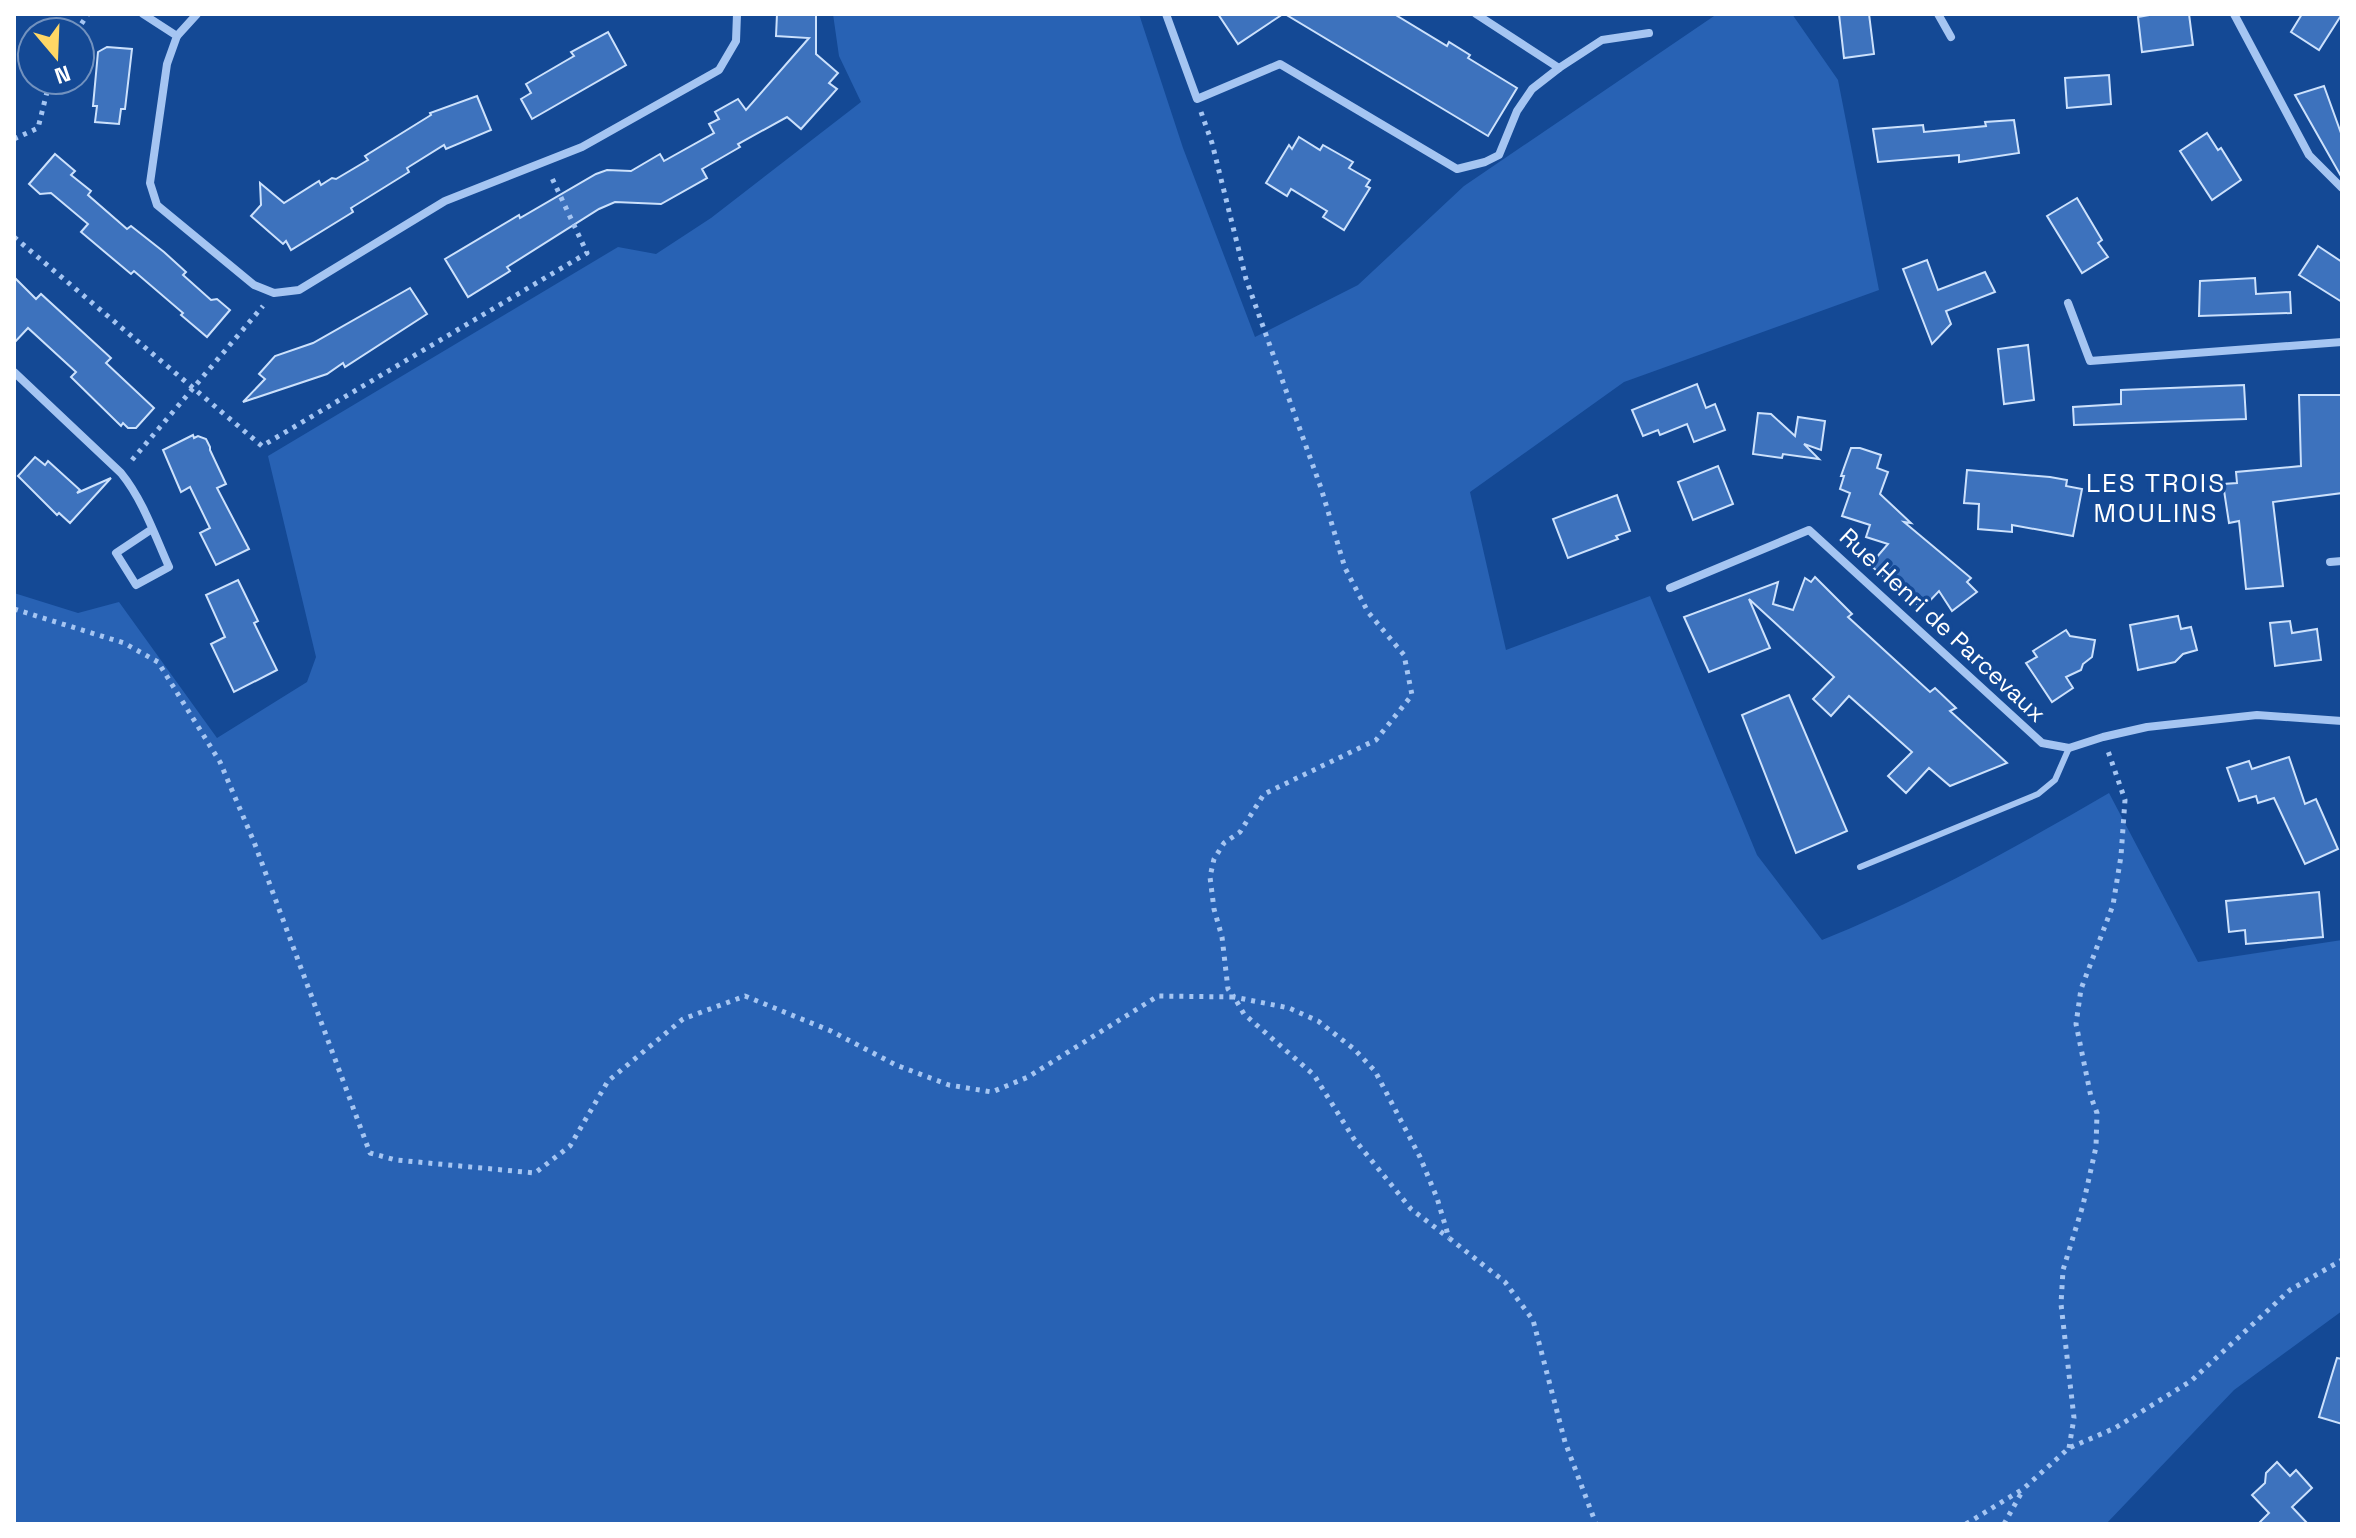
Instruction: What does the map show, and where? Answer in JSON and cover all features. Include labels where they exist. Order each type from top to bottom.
[{"type":"street","points":[[143,14],[177,36]]},
{"type":"street","points":[[197,14],[177,36],[167,64],[150,183],[157,205],[254,285],[274,293],[299,290],[445,201],[582,147],[719,70],[736,41],[737,14]]},
{"type":"street","points":[[1166,14],[1197,99],[1280,64],[1457,169],[1499,155],[1517,111],[1532,89],[1559,68],[1602,40],[1649,33]]},
{"type":"street","points":[[1476,14],[1559,68]]},
{"type":"street","points":[[1938,14],[1951,37]]},
{"type":"street","points":[[2234,14],[2309,155],[2342,188]]},
{"type":"street","points":[[2068,303],[2090,361],[2342,342]]},
{"type":"street","points":[[14,372],[132,487],[152,529],[169,567],[136,585],[116,553],[152,529]]},
{"type":"street","name":"Rue Henri de Parcevaux","points":[[1670,588],[1809,530],[2042,743],[2069,748]]},
{"type":"street","points":[[2330,562],[2342,561]]},
{"type":"street","points":[[2069,748],[2147,727],[2257,715],[2342,721]]},
{"type":"lane","points":[[1860,867],[2038,794],[2055,780],[2069,748]]},
{"type":"path","points":[[14,139],[38,128],[46,96]]},
{"type":"path","points":[[1197,99],[1212,143],[1246,279],[1321,488],[1345,568],[1368,612],[1404,655],[1412,695],[1376,740],[1264,794],[1240,832],[1224,843],[1214,859],[1210,877],[1228,989],[1244,1014],[1314,1075],[1354,1139],[1411,1209],[1505,1282],[1533,1320],[1565,1442],[1596,1524]]},
{"type":"path","points":[[14,237],[262,446],[587,253],[544,162]]},
{"type":"path","points":[[121,473],[274,293]]},
{"type":"path","points":[[14,609],[124,643],[158,662],[220,762],[254,842],[370,1153],[396,1160],[535,1173],[570,1146],[608,1081],[683,1019],[745,996],[831,1031],[896,1065],[949,1085],[992,1092],[1028,1077],[1158,996],[1234,997],[1289,1008],[1318,1021],[1354,1049],[1375,1071],[1420,1157],[1449,1238]]},
{"type":"path","points":[[2069,1448],[2074,1418],[2061,1304],[2063,1270],[2083,1205],[2096,1147],[2097,1113],[2085,1074],[2076,1024],[2081,989],[2113,905],[2125,800],[2103,737]]},
{"type":"path","points":[[1966,1524],[2023,1489],[2069,1448],[2115,1428],[2191,1381],[2290,1290],[2342,1260]]},
{"type":"path","points":[[2004,1524],[2023,1489]]},
{"type":"shaded area","points":[[833,14],[1139,14],[1183,148],[1255,337],[1358,285],[1464,186],[1717,14],[1792,14],[1838,80],[1879,290],[1624,382],[1470,492],[1506,650],[1650,596],[1757,855],[1822,940],[1932,890],[2109,793],[2198,962],[2342,940],[2342,1311],[2234,1390],[2106,1524],[14,1524],[14,593],[78,613],[119,602],[217,738],[307,682],[316,657],[268,456],[618,247],[656,254],[711,218],[861,102],[839,56]]},
{"type":"building","points":[[777,14],[816,14],[816,54],[838,73],[829,83],[837,89],[801,129],[787,117],[738,144],[740,147],[702,169],[707,178],[661,204],[615,202],[599,209],[507,267],[510,271],[468,297],[445,259],[596,174],[607,170],[631,171],[660,154],[664,161],[714,133],[709,124],[719,119],[715,112],[738,99],[746,110],[809,38],[776,36]]},
{"type":"building","points":[[1218,14],[1283,14],[1238,44]]},
{"type":"building","points":[[1285,14],[1394,14],[1447,46],[1449,42],[1470,55],[1468,58],[1517,88],[1488,136]]},
{"type":"building","points":[[1839,14],[1869,14],[1874,54],[1844,58]]},
{"type":"building","points":[[2189,14],[2193,45],[2142,52],[2138,17]]},
{"type":"building","points":[[2302,14],[2342,14],[2319,50],[2291,32]]},
{"type":"building","points":[[608,32],[626,65],[532,119],[521,99],[531,93],[526,84],[574,56],[571,52]]},
{"type":"building","points":[[107,47],[132,49],[125,109],[121,109],[119,124],[95,122],[97,106],[93,106],[98,52]]},
{"type":"building","points":[[2109,75],[2111,104],[2067,108],[2065,78]]},
{"type":"building","points":[[2324,86],[2342,136],[2342,178],[2295,95]]},
{"type":"building","points":[[477,96],[491,130],[446,149],[444,145],[407,168],[409,172],[351,208],[353,212],[291,250],[286,241],[283,244],[251,216],[261,205],[260,183],[284,203],[319,181],[321,185],[332,178],[336,179],[368,160],[365,156],[430,113]]},
{"type":"building","points":[[2014,120],[2019,153],[1959,162],[1959,155],[1878,162],[1873,129],[1923,125],[1924,132]]},
{"type":"building","points":[[2207,133],[2218,150],[2221,148],[2241,180],[2212,200],[2180,151]]},
{"type":"building","points":[[1299,137],[1320,150],[1323,145],[1353,162],[1349,168],[1370,180],[1366,186],[1370,188],[1344,230],[1323,217],[1327,211],[1291,189],[1287,196],[1266,183],[1289,145],[1292,149]]},
{"type":"building","points":[[55,154],[75,171],[71,175],[91,191],[88,195],[127,229],[131,226],[164,252],[186,272],[183,275],[211,300],[217,299],[230,310],[207,337],[134,271],[131,274],[81,232],[88,224],[51,193],[40,194],[29,184]]},
{"type":"building","points":[[2077,198],[2102,240],[2098,243],[2108,257],[2082,273],[2047,216]]},
{"type":"building","points":[[2318,246],[2342,262],[2342,302],[2299,275]]},
{"type":"building","points":[[1927,260],[1938,290],[1985,272],[1995,292],[1946,311],[1951,324],[1932,344],[1903,269]]},
{"type":"building","points":[[14,277],[36,299],[41,294],[111,358],[106,363],[154,408],[136,428],[128,428],[123,423],[121,426],[71,377],[76,372],[28,328],[14,343]]},
{"type":"building","points":[[2255,278],[2256,294],[2290,292],[2291,313],[2199,316],[2200,281]]},
{"type":"building","points":[[410,288],[427,314],[345,367],[343,363],[327,374],[243,402],[265,379],[259,374],[275,356],[313,343]]},
{"type":"building","points":[[2028,345],[2034,400],[2004,404],[1998,349]]},
{"type":"building","points":[[1697,384],[1706,408],[1715,404],[1725,430],[1694,442],[1687,424],[1660,435],[1658,430],[1643,436],[1632,410]]},
{"type":"building","points":[[2244,385],[2246,419],[2074,425],[2073,407],[2121,404],[2121,390]]},
{"type":"building","points":[[2299,395],[2342,395],[2342,493],[2273,502],[2283,586],[2246,589],[2239,521],[2229,523],[2223,484],[2237,483],[2236,472],[2301,466]]},
{"type":"building","points":[[1758,413],[1771,414],[1795,436],[1798,417],[1825,421],[1821,450],[1804,444],[1819,459],[1753,454]]},
{"type":"building","points":[[193,435],[194,438],[206,439],[210,447],[226,484],[217,488],[249,549],[216,565],[200,533],[210,528],[190,487],[181,492],[163,450]]},
{"type":"building","points":[[1851,448],[1881,455],[1877,468],[1888,472],[1880,494],[1911,523],[1904,522],[1971,578],[1967,582],[1977,592],[1952,611],[1939,591],[1922,609],[1870,565],[1888,544],[1866,537],[1870,525],[1842,516],[1850,493],[1840,489],[1844,476],[1841,476]]},
{"type":"building","points":[[35,457],[45,465],[48,461],[80,490],[77,493],[111,478],[70,523],[59,513],[57,515],[18,476]]},
{"type":"building","points":[[1718,466],[1733,504],[1693,520],[1678,482]]},
{"type":"building","points":[[1967,470],[2050,477],[2067,480],[2066,486],[2082,489],[2073,536],[2012,525],[2012,532],[1978,529],[1979,504],[1964,503]]},
{"type":"building","points":[[1617,495],[1630,531],[1616,536],[1618,539],[1568,558],[1553,519]]},
{"type":"building","points":[[1815,577],[1852,614],[1848,617],[1930,692],[1935,688],[1956,708],[1950,711],[2007,763],[1950,786],[1929,768],[1906,793],[1888,776],[1912,752],[1849,696],[1831,716],[1813,699],[1834,677],[1749,599],[1770,648],[1709,672],[1684,617],[1778,582],[1773,604],[1793,610],[1805,578],[1811,582]]},
{"type":"building","points":[[238,580],[258,621],[254,623],[277,670],[234,692],[211,644],[225,637],[206,595]]},
{"type":"building","points":[[2178,616],[2181,629],[2191,627],[2197,650],[2183,654],[2175,662],[2138,670],[2130,625]]},
{"type":"building","points":[[2290,621],[2292,633],[2317,629],[2321,660],[2275,666],[2270,623]]},
{"type":"building","points":[[2066,630],[2070,636],[2095,640],[2092,657],[2081,670],[2066,677],[2073,688],[2052,702],[2026,663],[2037,657],[2033,651]]},
{"type":"building","points":[[1789,695],[1847,831],[1796,853],[1742,715]]},
{"type":"building","points":[[2289,757],[2305,804],[2316,799],[2338,849],[2305,864],[2274,798],[2258,803],[2256,796],[2239,801],[2227,768],[2249,761],[2252,769]]},
{"type":"building","points":[[2319,892],[2323,937],[2246,944],[2245,930],[2229,932],[2226,901]]},
{"type":"building","points":[[2337,1358],[2342,1359],[2342,1424],[2319,1417]]},
{"type":"building","points":[[2277,1462],[2290,1476],[2296,1470],[2312,1488],[2292,1507],[2308,1524],[2258,1524],[2269,1513],[2252,1495],[2265,1483],[2266,1473]]},
{"type":"district","name":"LES TROIS MOULINS","points":[[2156,498]]}]
